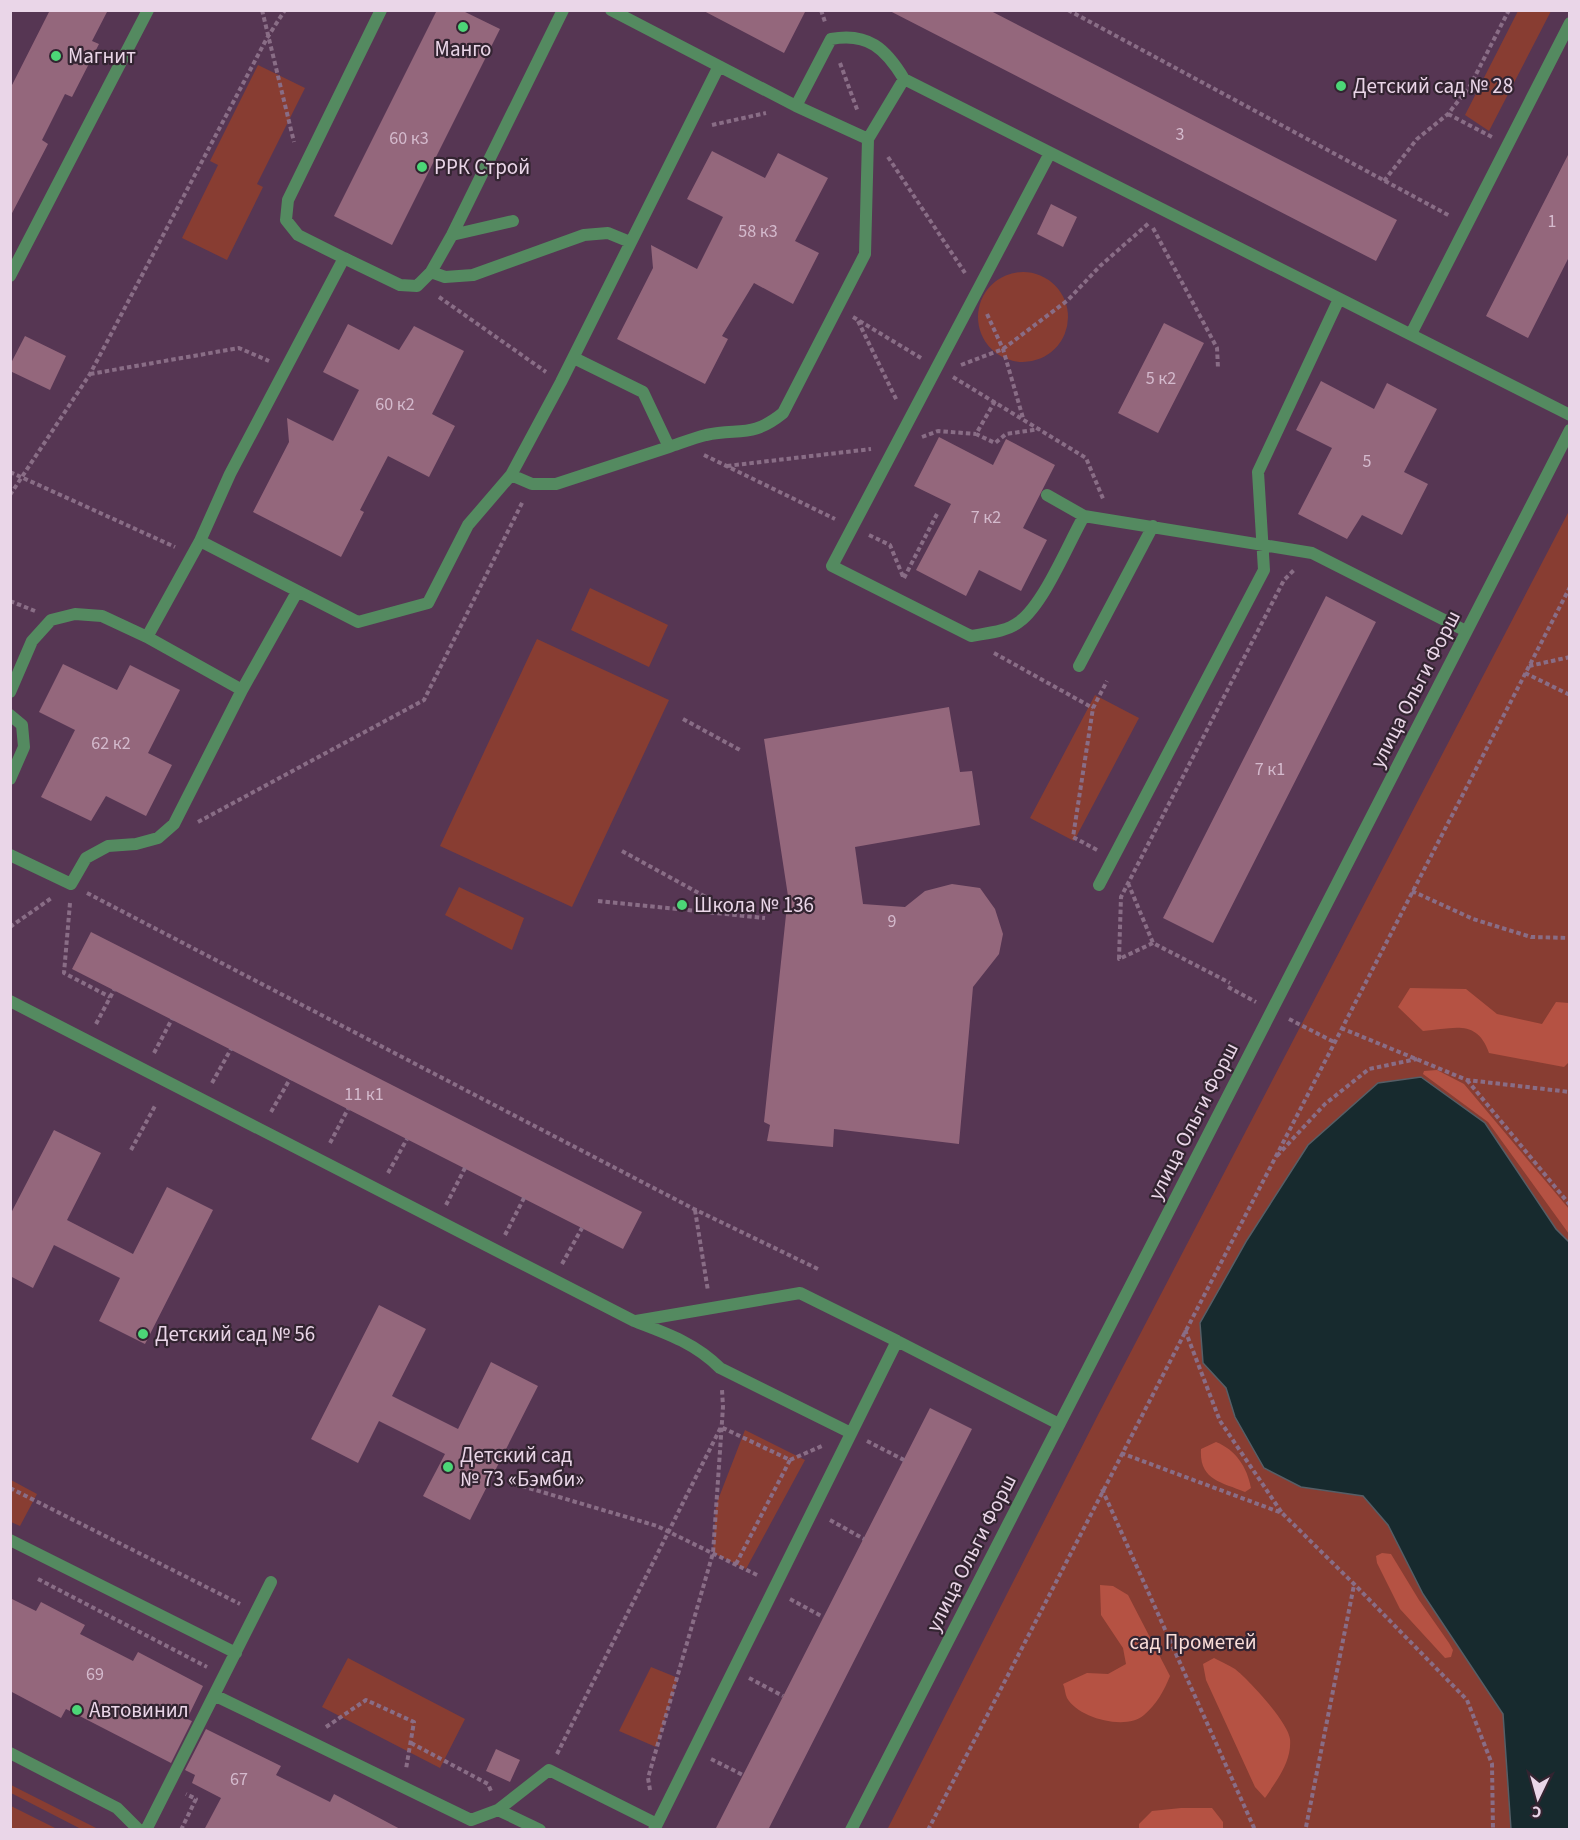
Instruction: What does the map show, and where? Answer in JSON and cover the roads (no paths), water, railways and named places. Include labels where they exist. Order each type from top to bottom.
[{"type":"street","points":[[10,276],[147,10]]},
{"type":"street","points":[[381,10],[288,200],[286,220],[298,235],[400,285],[417,286],[431,272],[452,235],[563,10]]},
{"type":"street","points":[[611,10],[796,106],[868,139]]},
{"type":"street","points":[[1411,334],[1569,23]]},
{"type":"street","points":[[796,106],[831,39],[849,36],[877,45],[895,64],[904,80],[1569,415]]},
{"type":"street","points":[[200,541],[358,622],[428,603],[468,525],[511,475],[574,358],[719,66]]},
{"type":"street","points":[[511,475],[532,484],[556,484],[708,435],[744,432],[766,427],[783,413],[865,254],[868,139],[904,80]]},
{"type":"street","points":[[1050,153],[977,291],[940,370],[908,422],[832,566],[971,636],[996,632],[1018,623],[1034,608],[1084,516]]},
{"type":"street","points":[[452,235],[513,221]]},
{"type":"street","points":[[431,272],[445,277],[473,275],[584,235],[609,233],[630,242]]},
{"type":"street","points":[[147,637],[200,541],[230,474],[344,258]]},
{"type":"street","points":[[1099,885],[1264,570],[1258,472],[1340,299]]},
{"type":"street","points":[[574,358],[643,392],[675,445]]},
{"type":"street","name":"улица Ольги Форш","points":[[851,1830],[1569,430]]},
{"type":"street","points":[[1047,495],[1084,516],[1262,543],[1312,553],[1466,632]]},
{"type":"street","points":[[1078,666],[1153,526]]},
{"type":"street","points":[[10,855],[71,884],[86,858],[108,846],[136,844],[158,838],[174,824],[243,690],[297,592]]},
{"type":"street","points":[[10,692],[32,641],[51,620],[75,614],[102,616],[147,637],[243,690]]},
{"type":"street","points":[[10,715],[22,725],[24,747],[10,779]]},
{"type":"street","points":[[10,1001],[634,1321],[675,1336],[705,1352],[720,1368],[851,1433]]},
{"type":"street","points":[[634,1321],[800,1293],[1059,1424]]},
{"type":"street","points":[[216,1696],[471,1820],[498,1810],[549,1770],[655,1827],[897,1341]]},
{"type":"street","points":[[10,1540],[236,1653]]},
{"type":"street","points":[[146,1830],[216,1696],[271,1582]]},
{"type":"street","points":[[10,1753],[117,1808],[139,1830]]},
{"type":"street","points":[[498,1810],[540,1830]]},
{"type":"place","name":"Манго","points":[[463,27]]},
{"type":"place","name":"Магнит","points":[[56,56]]},
{"type":"place","name":"Детский сад № 28","points":[[1341,86]]},
{"type":"place","name":"РРК Строй","points":[[422,167]]},
{"type":"place","name":"Школа № 136","points":[[682,905]]},
{"type":"place","name":"Детский сад № 56","points":[[143,1334]]},
{"type":"place","name":"Детский сад № 73 «Бэмби»","points":[[448,1467]]},
{"type":"place","name":"Автовинил","points":[[77,1710]]},
{"type":"park label","name":"сад Прометей","points":[[1193,1642]]}]
